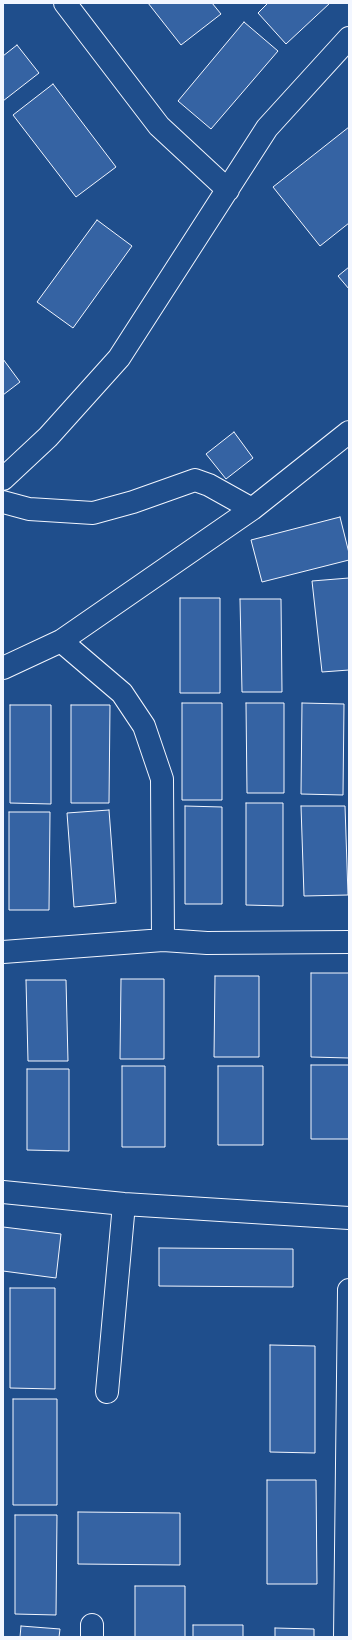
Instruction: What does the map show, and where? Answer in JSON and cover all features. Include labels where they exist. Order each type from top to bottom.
[{"type":"street","points":[[65,3],[159,126],[228,190]]},
{"type":"street","points":[[3,479],[48,437],[119,358],[267,128],[349,38]]},
{"type":"street","points":[[3,668],[61,641],[252,509],[349,432]]},
{"type":"street","points":[[3,502],[29,509],[93,513],[133,502],[195,480],[210,485],[252,509]]},
{"type":"street","points":[[61,641],[122,693],[144,726],[162,779],[163,940]]},
{"type":"street","points":[[3,952],[163,940],[207,943],[349,942]]},
{"type":"street","points":[[3,1192],[124,1204],[349,1218]]},
{"type":"street","points":[[107,1392],[124,1204]]},
{"type":"street","points":[[345,1637],[349,1290]]},
{"type":"building","points":[[148,3],[212,3],[221,14],[181,45]]},
{"type":"building","points":[[268,3],[330,3],[286,44],[258,13]]},
{"type":"building","points":[[244,22],[278,51],[211,129],[178,101]]},
{"type":"building","points":[[17,45],[39,73],[3,101],[3,56]]},
{"type":"building","points":[[53,84],[116,167],[76,197],[13,115]]},
{"type":"building","points":[[349,127],[349,223],[320,246],[273,187]]},
{"type":"building","points":[[97,220],[132,246],[73,328],[37,302]]},
{"type":"building","points":[[349,267],[349,289],[338,276]]},
{"type":"building","points":[[3,359],[20,382],[3,395]]},
{"type":"building","points":[[234,432],[253,458],[226,479],[206,454]]},
{"type":"building","points":[[340,517],[349,553],[349,560],[262,582],[251,540]]},
{"type":"building","points":[[349,578],[349,670],[322,672],[312,581]]},
{"type":"building","points":[[180,598],[220,598],[220,693],[180,693]]},
{"type":"building","points":[[240,599],[281,599],[282,692],[242,692]]},
{"type":"building","points":[[182,703],[222,703],[222,800],[182,800]]},
{"type":"building","points":[[246,703],[284,703],[284,793],[247,793]]},
{"type":"building","points":[[302,703],[344,704],[343,795],[301,794]]},
{"type":"building","points":[[10,705],[51,705],[51,804],[10,803]]},
{"type":"building","points":[[71,705],[110,705],[109,803],[71,803]]},
{"type":"building","points":[[246,803],[283,803],[283,906],[246,905]]},
{"type":"building","points":[[185,806],[222,807],[222,904],[185,904]]},
{"type":"building","points":[[301,806],[345,806],[348,895],[304,896]]},
{"type":"building","points":[[109,810],[116,903],[74,907],[67,813]]},
{"type":"building","points":[[9,812],[50,812],[49,910],[9,910]]},
{"type":"building","points":[[311,973],[349,973],[349,1058],[311,1057]]},
{"type":"building","points":[[215,976],[259,976],[259,1057],[214,1057]]},
{"type":"building","points":[[121,979],[164,979],[164,1059],[120,1059]]},
{"type":"building","points":[[26,980],[66,980],[68,1061],[28,1061]]},
{"type":"building","points":[[311,1065],[349,1065],[349,1139],[311,1139]]},
{"type":"building","points":[[122,1066],[165,1066],[165,1147],[122,1147]]},
{"type":"building","points":[[218,1066],[263,1066],[263,1145],[218,1145]]},
{"type":"building","points":[[27,1069],[69,1069],[69,1151],[27,1150]]},
{"type":"building","points":[[3,1227],[61,1234],[56,1278],[3,1271]]},
{"type":"building","points":[[159,1248],[293,1249],[293,1287],[159,1286]]},
{"type":"building","points":[[10,1288],[55,1288],[55,1389],[10,1388]]},
{"type":"building","points":[[270,1345],[315,1346],[315,1453],[270,1452]]},
{"type":"building","points":[[13,1399],[57,1399],[57,1505],[13,1505]]},
{"type":"building","points":[[267,1480],[316,1480],[317,1584],[267,1584]]},
{"type":"building","points":[[78,1512],[180,1513],[180,1565],[78,1564]]},
{"type":"building","points":[[15,1515],[57,1515],[56,1615],[15,1614]]},
{"type":"building","points":[[135,1586],[185,1586],[185,1637],[135,1637]]},
{"type":"building","points":[[193,1625],[243,1625],[243,1637],[193,1637]]},
{"type":"building","points":[[21,1626],[60,1629],[59,1637],[20,1637]]},
{"type":"building","points":[[275,1628],[314,1629],[314,1637],[275,1637]]}]
